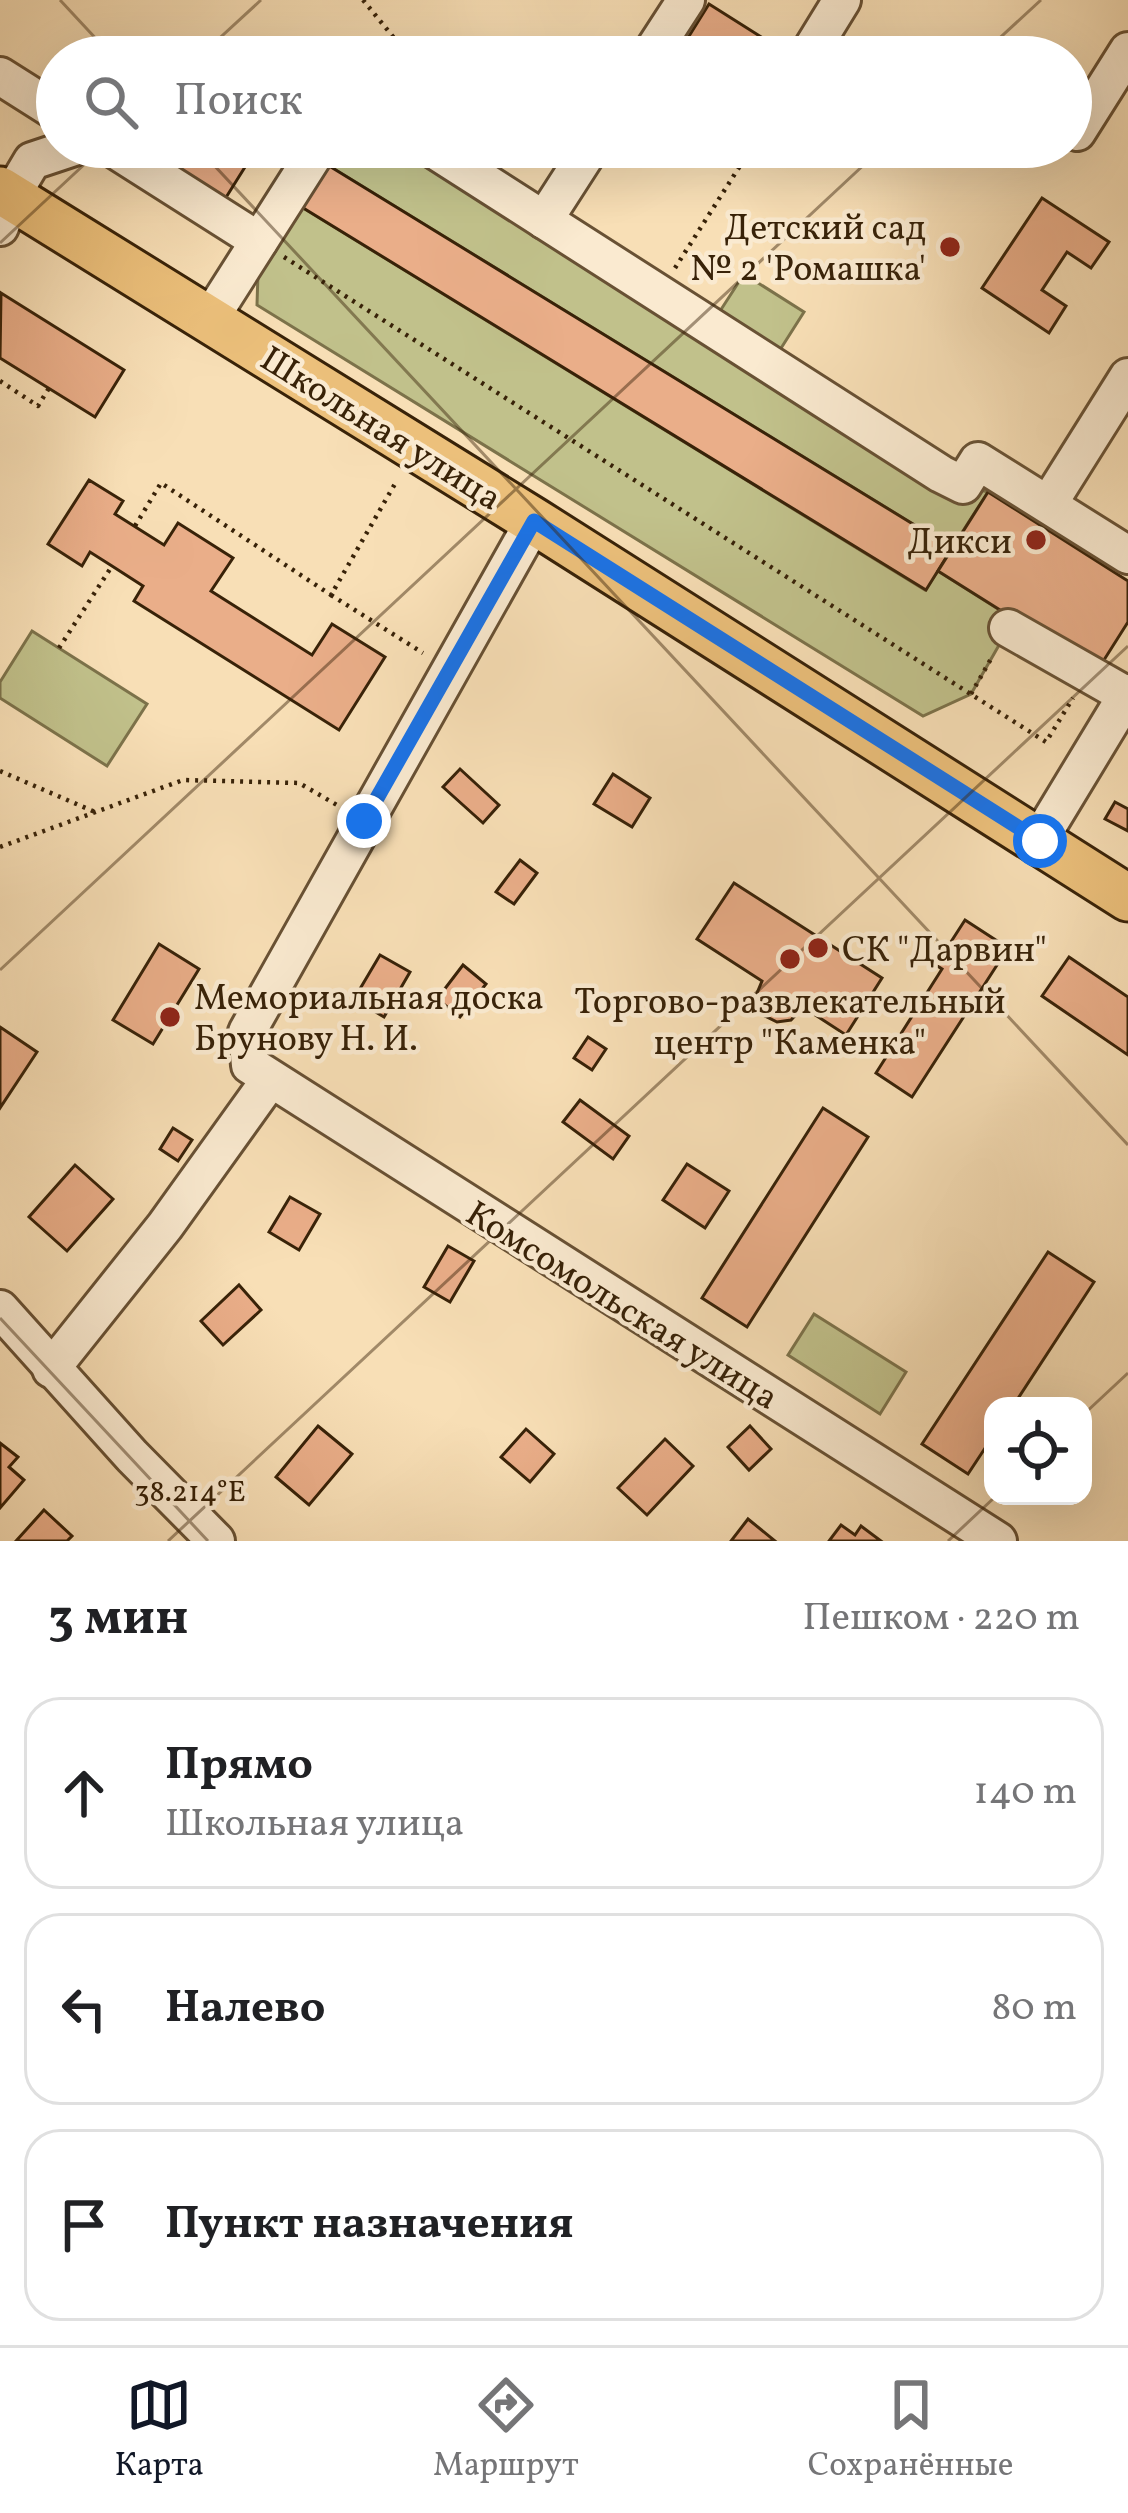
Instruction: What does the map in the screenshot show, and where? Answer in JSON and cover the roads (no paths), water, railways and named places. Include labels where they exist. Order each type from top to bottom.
[{"type":"main road","name":"Школьная улица","points":[[3,205],[208,320],[1128,898]]},
{"type":"street","points":[[663,36],[686,0]]},
{"type":"street","points":[[820,36],[842,0]]},
{"type":"street","points":[[1092,108],[1128,51]]},
{"type":"street","points":[[0,76],[36,99]]},
{"type":"street","points":[[3,205],[36,160]]},
{"type":"street","points":[[144,168],[259,241]]},
{"type":"street","points":[[208,320],[306,168]]},
{"type":"street","points":[[463,168],[941,474],[963,484],[978,461],[1128,555]]},
{"type":"street","points":[[544,220],[577,168]]},
{"type":"street","points":[[1049,503],[1128,377]]},
{"type":"street","points":[[51,1369],[166,1226],[259,1073],[248,1032],[534,521]]},
{"type":"street","points":[[1009,628],[1123,702],[1040,841]]},
{"type":"street","name":"Комсомольская улица","points":[[259,1073],[998,1541]]},
{"type":"street","points":[[0,1309],[216,1541]]},
{"type":"place","name":"Детский сад № 2 'Ромашка'","points":[[950,247]]},
{"type":"place","name":"Дикси","points":[[1036,540]]},
{"type":"place","name":"СК \"Дарвин\"","points":[[818,948]]},
{"type":"place","name":"Торгово-развлекательный центр \"Каменка\"","points":[[790,959]]},
{"type":"place","name":"Мемориальная доска Брунову Н. И.","points":[[170,1017]]}]
